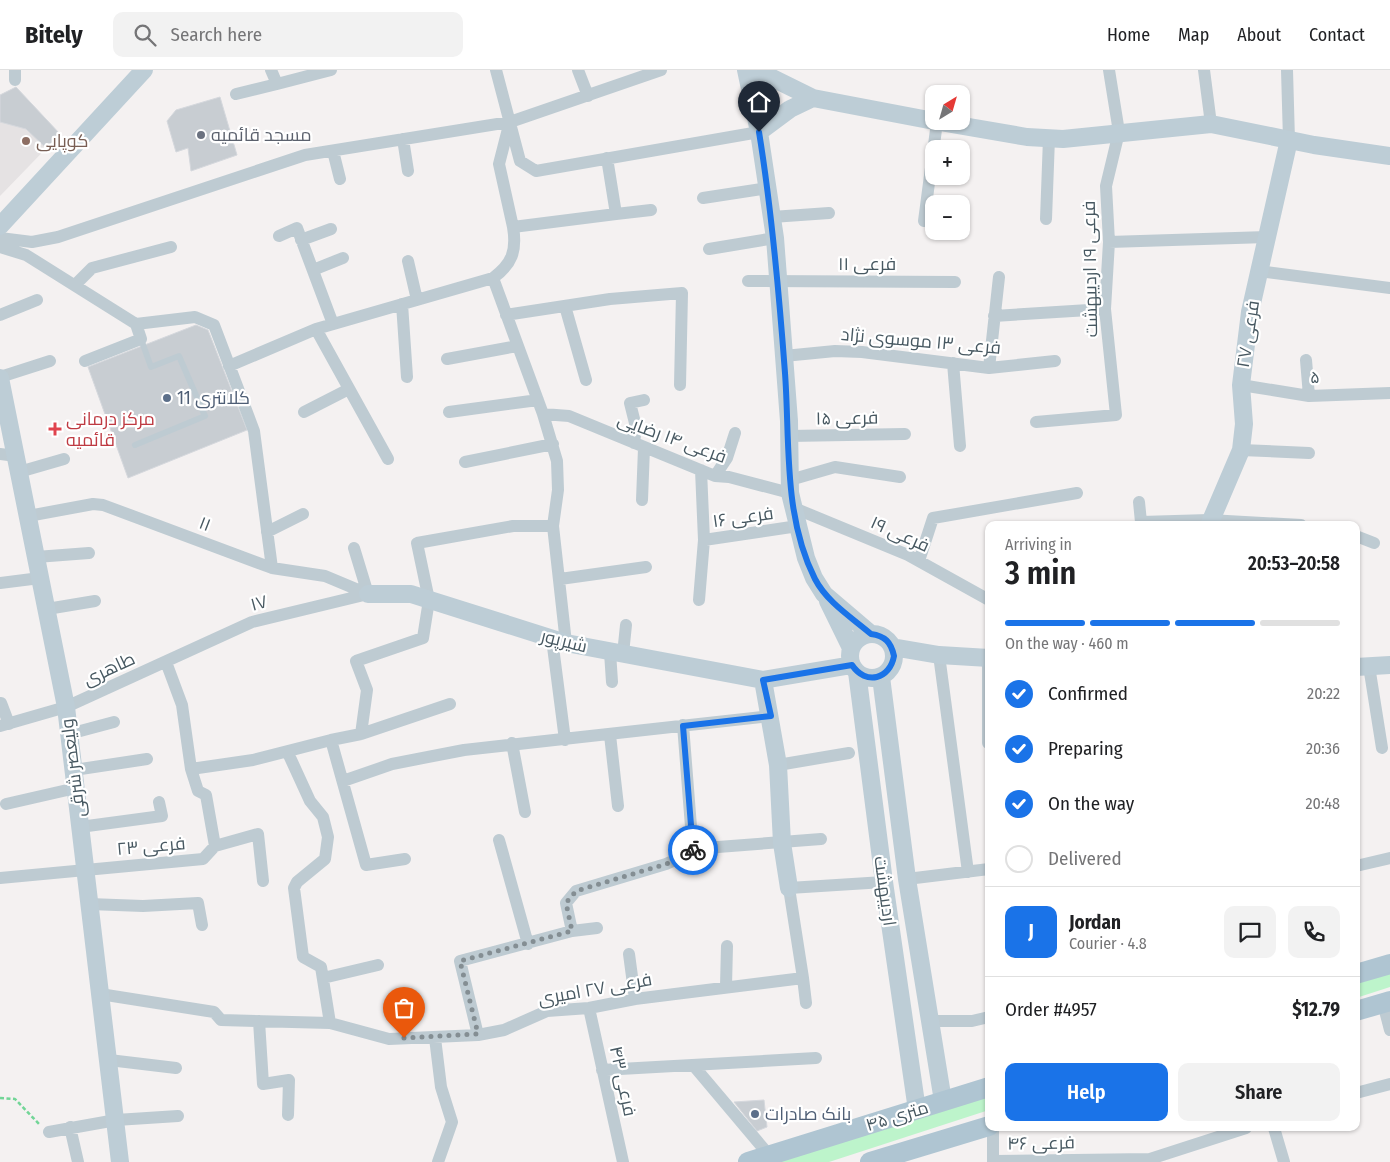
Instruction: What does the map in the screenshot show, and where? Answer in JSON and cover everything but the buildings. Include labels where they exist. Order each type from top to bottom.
[{"type":"main road","points":[[0,226],[144,70]]},
{"type":"main road","points":[[746,70],[759,132],[775,238],[784,356],[791,494],[798,526],[806,558],[824,594],[871,634]]},
{"type":"main road","points":[[756,70],[813,98],[925,119]]},
{"type":"main road","points":[[759,132],[790,108],[813,98]]},
{"type":"main road","points":[[970,127],[1027,137],[1063,139],[1212,124],[1289,140],[1390,156]]},
{"type":"main road","name":"فرعی ۲۷","points":[[1209,521],[1241,450],[1244,424],[1241,385],[1250,312],[1289,140]]},
{"type":"main road","name":"ولیعصر شرقی","points":[[0,377],[12,461],[28,516],[66,707],[120,1162]]},
{"type":"main road","name":"شیرپور","points":[[368,594],[411,594],[559,641],[763,680]]},
{"type":"main road","name":"اردیبهشت","points":[[824,594],[853,662],[917,1110]]},
{"type":"main road","points":[[871,634],[880,635],[888,640],[892,647],[893,664],[881,677],[864,677],[853,662],[856,641],[871,634]]},
{"type":"main road","points":[[892,647],[939,654],[985,658]]},
{"type":"main road","points":[[789,888],[782,842],[778,765],[771,716],[763,680],[853,662]]},
{"type":"main road","points":[[1363,666],[1390,665]]},
{"type":"main road","name":"اردیبهشت","points":[[881,677],[907,879],[943,1101]]},
{"type":"main road","points":[[1360,973],[1390,964]]},
{"type":"main road","points":[[1360,1010],[1387,1002]]},
{"type":"main road","points":[[912,1076],[938,1071]]},
{"type":"main road","name":"۴۵ متری","points":[[748,1162],[985,1088]]},
{"type":"main road","name":"۴۵ متری","points":[[870,1162],[901,1157],[985,1127]]},
{"type":"street","points":[[271,70],[277,84]]},
{"type":"street","points":[[236,94],[330,70]]},
{"type":"street","points":[[496,70],[520,161],[536,170],[759,132]]},
{"type":"street","points":[[578,70],[588,96]]},
{"type":"street","points":[[0,238],[32,242],[58,237],[305,155],[510,122],[661,70]]},
{"type":"street","points":[[1109,70],[1118,132]]},
{"type":"street","points":[[1204,70],[1212,124]]},
{"type":"street","points":[[1287,70],[1289,140]]},
{"type":"street","points":[[229,366],[316,329],[493,278],[505,269],[513,257],[516,242],[499,164],[510,122]]},
{"type":"street","points":[[924,221],[934,130]]},
{"type":"street","name":"فرعی ۱۹ اردیبهشت","points":[[1036,422],[1116,415],[1105,309],[1109,242],[1106,186],[1118,132]]},
{"type":"street","points":[[1046,219],[1049,138]]},
{"type":"street","points":[[403,139],[408,172]]},
{"type":"street","points":[[333,151],[340,179]]},
{"type":"street","points":[[607,158],[616,214]]},
{"type":"street","points":[[702,198],[768,188]]},
{"type":"street","points":[[513,227],[651,210]]},
{"type":"street","points":[[772,217],[829,213]]},
{"type":"street","points":[[279,236],[297,228],[333,324]]},
{"type":"street","points":[[301,240],[331,229]]},
{"type":"street","points":[[1109,242],[1267,237]]},
{"type":"street","points":[[709,249],[775,238]]},
{"type":"street","points":[[0,247],[26,255],[136,324],[141,339],[85,361]]},
{"type":"street","points":[[75,284],[92,268],[171,247]]},
{"type":"street","points":[[312,270],[343,258]]},
{"type":"street","points":[[408,261],[417,300]]},
{"type":"street","points":[[1259,271],[1390,288]]},
{"type":"street","points":[[989,368],[998,277]]},
{"type":"street","points":[[493,278],[543,414],[557,461],[558,490],[554,526],[560,579],[559,641],[565,740]]},
{"type":"street","name":"فرعی ۱۱","points":[[748,281],[955,282]]},
{"type":"street","points":[[506,315],[610,299],[682,294],[680,384]]},
{"type":"street","points":[[0,315],[38,300]]},
{"type":"street","points":[[402,304],[407,377]]},
{"type":"street","points":[[565,306],[586,380]]},
{"type":"street","points":[[994,316],[1105,309]]},
{"type":"street","points":[[136,324],[195,317],[214,325],[254,431],[272,568]]},
{"type":"street","points":[[316,329],[388,459]]},
{"type":"street","points":[[447,359],[517,346]]},
{"type":"street","name":"فرعی ۱‍۳ موسوی نژاد","points":[[784,356],[835,351],[862,352],[989,368],[1055,361]]},
{"type":"street","points":[[1306,360],[1309,396]]},
{"type":"street","points":[[0,377],[50,361]]},
{"type":"street","points":[[953,363],[960,446]]},
{"type":"street","name":"۵","points":[[1241,385],[1309,396],[1390,393]]},
{"type":"street","points":[[304,412],[349,389]]},
{"type":"street","points":[[449,412],[538,400]]},
{"type":"street","points":[[642,500],[639,446],[630,403],[644,400]]},
{"type":"street","name":"فرعی ۱۴ رضایی","points":[[543,414],[569,416],[716,476],[729,477],[791,494]]},
{"type":"street","points":[[716,476],[727,458],[735,434]]},
{"type":"street","name":"فرعی ۱۵","points":[[789,436],[905,434]]},
{"type":"street","points":[[465,462],[553,444]]},
{"type":"street","points":[[1241,450],[1309,453]]},
{"type":"street","points":[[12,461],[64,459]]},
{"type":"street","points":[[791,494],[835,468],[900,476]]},
{"type":"street","name":"فرعی ۱۶","points":[[701,470],[704,540],[798,526]]},
{"type":"street","points":[[919,561],[933,518],[1077,492]]},
{"type":"street","name":"فرعی ۱۹","points":[[791,494],[985,598]]},
{"type":"street","points":[[1139,502],[1141,521]]},
{"type":"street","name":"۱۱","points":[[28,516],[93,504],[103,505],[272,568],[325,576],[368,594]]},
{"type":"street","points":[[267,532],[303,514]]},
{"type":"street","points":[[361,734],[367,690],[356,661],[423,638],[429,600],[417,544],[513,526],[554,526]]},
{"type":"street","points":[[1360,538],[1374,543]]},
{"type":"street","points":[[700,600],[704,540]]},
{"type":"street","points":[[354,548],[368,594]]},
{"type":"street","points":[[36,557],[89,553]]},
{"type":"street","points":[[560,579],[646,567]]},
{"type":"street","points":[[0,583],[40,578]]},
{"type":"street","name":"۱۷","points":[[166,662],[252,622],[368,594]]},
{"type":"street","points":[[46,608],[95,601]]},
{"type":"street","points":[[612,682],[617,653],[626,625]]},
{"type":"street","points":[[939,654],[968,872]]},
{"type":"street","points":[[166,662],[182,705],[191,769],[198,791],[206,795],[214,846],[258,834],[263,881]]},
{"type":"street","name":"طاهری","points":[[5,725],[66,707],[166,662]]},
{"type":"street","points":[[1363,666],[1382,748]]},
{"type":"street","points":[[1,703],[5,725]]},
{"type":"street","points":[[191,769],[288,752],[361,734],[450,704]]},
{"type":"street","points":[[343,781],[392,764],[512,743],[565,740],[771,716]]},
{"type":"street","points":[[70,734],[114,722]]},
{"type":"street","points":[[683,726],[693,852]]},
{"type":"street","points":[[610,735],[618,806]]},
{"type":"street","points":[[331,740],[366,865],[405,858]]},
{"type":"street","points":[[512,743],[525,812]]},
{"type":"street","points":[[288,752],[310,802],[323,817],[328,836],[325,859],[297,882],[294,888],[303,956],[320,967],[330,1023]]},
{"type":"street","points":[[778,765],[849,753]]},
{"type":"street","points":[[74,770],[147,759]]},
{"type":"street","points":[[6,804],[76,788]]},
{"type":"street","points":[[80,827],[162,816],[160,802]]},
{"type":"street","points":[[572,931],[566,903],[576,891],[666,864],[693,852],[718,847],[821,839]]},
{"type":"street","points":[[499,840],[528,944]]},
{"type":"street","name":"فرعی ۲۳","points":[[0,878],[203,859],[214,846]]},
{"type":"street","points":[[1360,865],[1390,858]]},
{"type":"street","points":[[907,879],[985,870]]},
{"type":"street","points":[[806,1003],[789,888],[884,882]]},
{"type":"street","points":[[89,904],[144,906],[198,903],[202,925]]},
{"type":"street","points":[[478,1034],[460,961],[572,931],[597,928]]},
{"type":"street","points":[[726,986],[727,946]]},
{"type":"street","points":[[629,954],[635,999]]},
{"type":"street","points":[[323,978],[378,965]]},
{"type":"street","name":"فرعی ۲۷ امیری","points":[[100,994],[214,1012],[221,1020],[330,1023],[389,1039],[434,1038],[504,1030],[547,1011],[589,1008],[635,999],[726,986],[803,978]]},
{"type":"street","points":[[1387,1002],[1390,1030]]},
{"type":"street","name":"فرعی ۴۳","points":[[589,1008],[623,1162]]},
{"type":"street","points":[[929,1021],[972,1021],[985,1018]]},
{"type":"street","points":[[259,1021],[263,1084],[289,1080],[288,1115]]},
{"type":"street","points":[[434,1038],[441,1087],[452,1122],[442,1161]]},
{"type":"street","points":[[602,1070],[816,1058]]},
{"type":"street","points":[[109,1060],[176,1068]]},
{"type":"street","points":[[693,1064],[769,1156]]},
{"type":"street","points":[[1360,1093],[1390,1084]]},
{"type":"street","points":[[49,1132],[116,1120],[178,1116]]},
{"type":"street","points":[[70,1127],[78,1162]]},
{"type":"street","name":"فرعی ۴۶","points":[[993,1131],[991,1162],[1150,1161],[1237,1131]]},
{"type":"street","points":[[1275,1131],[1284,1162]]},
{"type":"lane","points":[[135,444],[205,416],[179,356],[151,367],[141,339]]},
{"type":"path","points":[[0,1098],[14,1099],[36,1123],[49,1132]]},
{"type":"shaded area","name":"کوپایی","points":[[16,87],[60,134],[0,196],[0,95]]},
{"type":"green space","points":[[1390,973],[1390,987],[1360,997],[1360,982]]},
{"type":"green space","points":[[985,1097],[985,1111],[829,1162],[777,1162]]},
{"type":"way so far","points":[[404,1038],[434,1038],[478,1034],[460,961],[572,931],[566,903],[576,891],[666,864],[693,852],[693,850]]},
{"type":"place","name":"مسجد قائمیه","points":[[201,135]]},
{"type":"place","name":"کوپایی","points":[[26,141]]},
{"type":"place","name":"کلانتری 11","points":[[167,398]]},
{"type":"place","name":"مرکز درمانی قائمیه","points":[[55,429]]},
{"type":"place","name":"بانک صادرات","points":[[755,1114]]},
{"type":"route","points":[[693,850],[683,726],[771,716],[763,680],[852,665],[864,677],[881,677],[888,672],[893,664],[894,656],[888,640],[880,635],[871,634],[824,594],[814,578],[802,543],[790,493],[789,422],[778,269],[759,132]]}]
